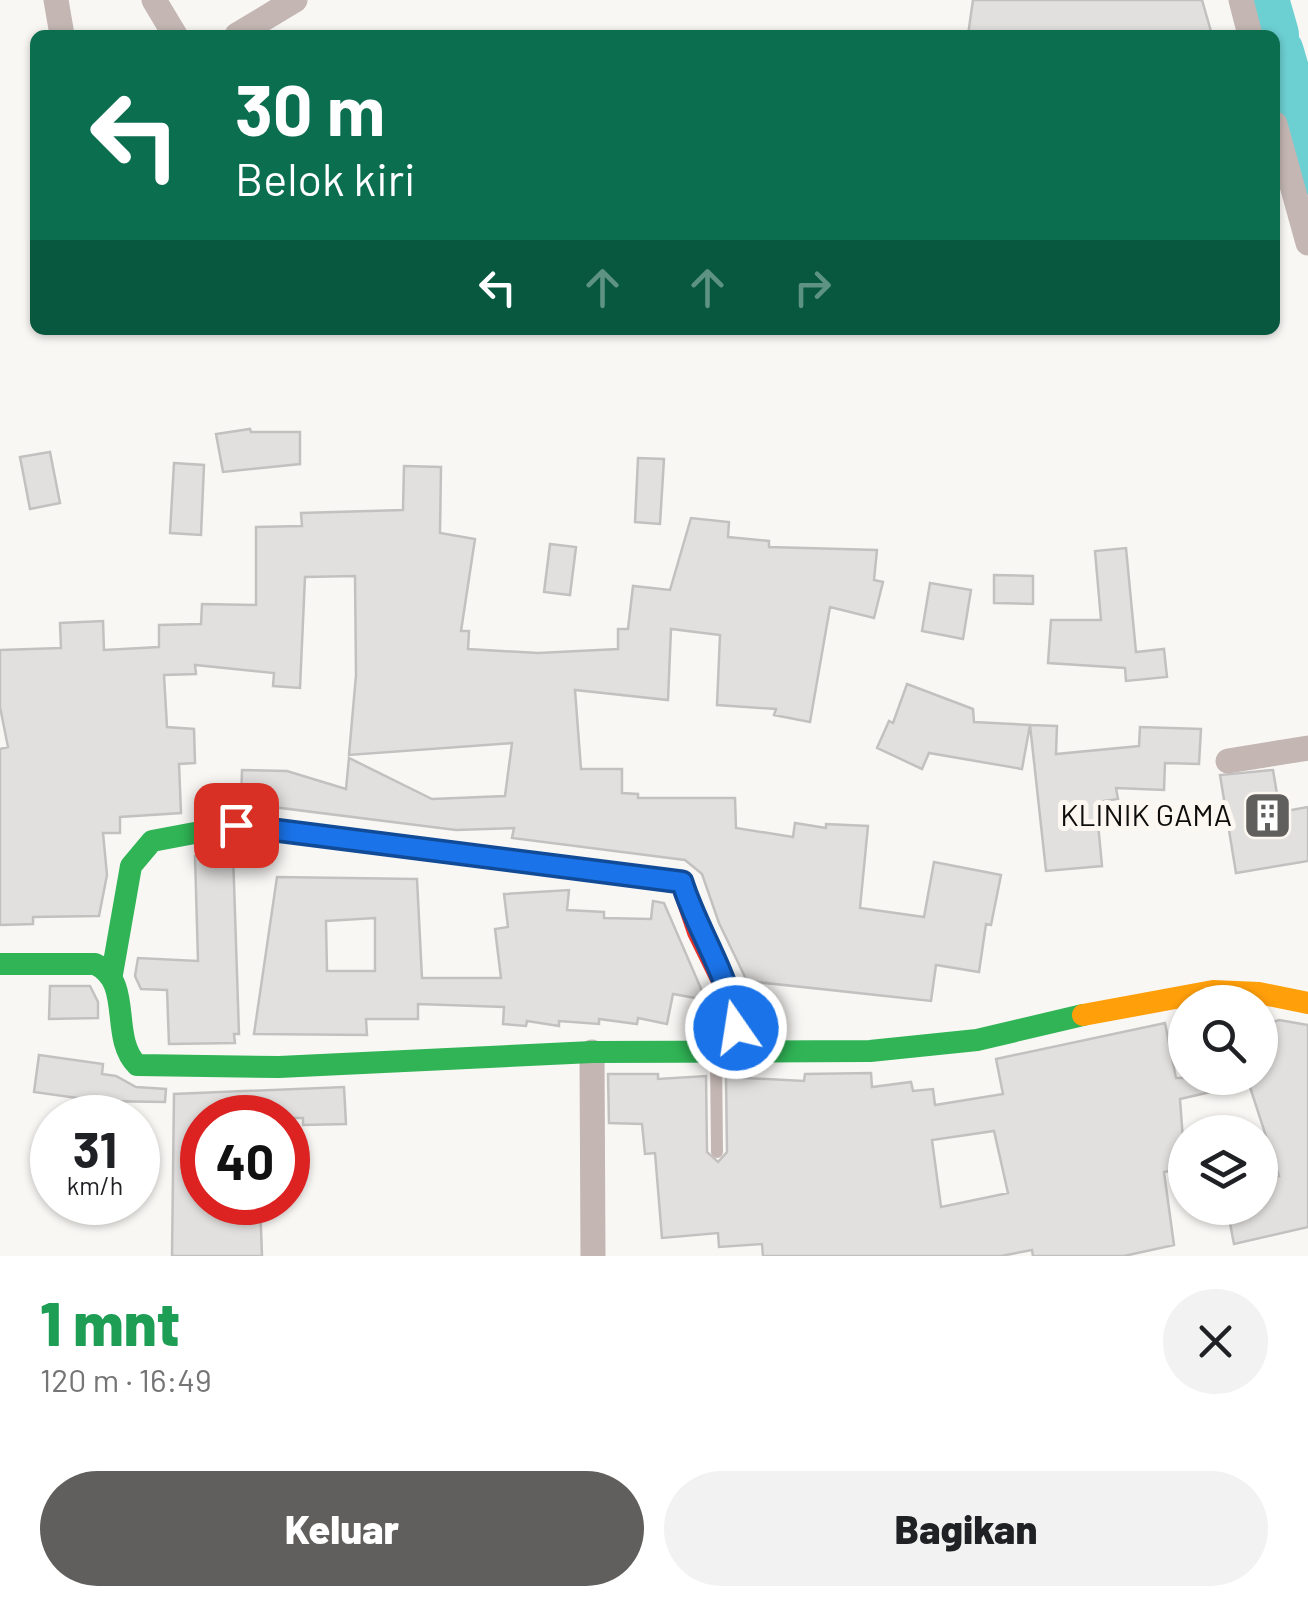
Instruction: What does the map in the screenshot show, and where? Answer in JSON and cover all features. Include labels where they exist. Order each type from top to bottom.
[{"type":"street","points":[[56,0],[61,30]]},
{"type":"street","points":[[154,0],[173,30]]},
{"type":"street","points":[[245,30],[295,0]]},
{"type":"street","points":[[1240,0],[1249,30]]},
{"type":"street","points":[[1280,142],[1308,243]]},
{"type":"street","points":[[1228,761],[1308,748]]},
{"type":"street","points":[[727,1053],[733,1003],[698,932],[682,882],[236,825],[152,841],[131,866],[112,974],[120,997],[124,1047],[138,1065],[279,1067],[592,1052],[727,1053],[870,1050],[977,1040],[1056,1020],[1212,992],[1259,993],[1308,1003]]},
{"type":"street","points":[[0,964],[95,964],[112,974]]},
{"type":"street","points":[[592,1052],[593,1256]]},
{"type":"lane","points":[[716,1152],[727,1053]]},
{"type":"building","points":[[973,0],[1202,0],[1211,30],[969,30]]},
{"type":"building","points":[[250,429],[300,432],[300,464],[223,472],[216,434]]},
{"type":"building","points":[[50,452],[60,503],[30,509],[20,457]]},
{"type":"building","points":[[638,458],[664,459],[660,524],[635,522]]},
{"type":"building","points":[[174,463],[204,465],[201,535],[170,533]]},
{"type":"building","points":[[404,466],[441,467],[440,533],[475,539],[461,631],[469,631],[468,649],[538,653],[618,649],[618,629],[628,629],[633,586],[670,590],[691,518],[729,522],[728,537],[769,541],[769,547],[877,550],[874,580],[883,582],[874,618],[830,607],[810,722],[774,715],[776,709],[717,705],[720,635],[671,629],[668,700],[575,690],[581,769],[622,769],[622,793],[638,794],[638,798],[735,798],[736,828],[793,837],[795,823],[826,828],[826,824],[868,826],[860,908],[924,917],[934,862],[1001,875],[991,925],[986,924],[979,972],[936,965],[931,1001],[747,981],[719,923],[702,874],[685,860],[512,838],[514,828],[456,830],[241,803],[242,770],[287,771],[346,789],[349,758],[432,799],[505,796],[512,743],[349,755],[356,675],[355,576],[305,577],[300,688],[273,686],[274,673],[195,665],[196,674],[164,675],[167,727],[194,729],[195,763],[179,764],[181,813],[120,817],[120,833],[103,833],[107,875],[99,916],[33,917],[33,924],[0,925],[0,749],[8,747],[0,707],[0,650],[61,648],[60,623],[103,621],[104,650],[159,647],[159,625],[201,624],[202,604],[256,605],[256,527],[302,526],[301,513],[403,510]]},
{"type":"building","points":[[550,544],[576,547],[570,595],[544,592]]},
{"type":"building","points":[[1126,548],[1136,652],[1164,649],[1167,677],[1126,681],[1125,668],[1048,663],[1051,620],[1101,620],[1095,551]]},
{"type":"building","points":[[994,575],[1033,576],[1033,604],[994,603]]},
{"type":"building","points":[[930,583],[971,590],[963,639],[922,631]]},
{"type":"building","points":[[907,684],[973,709],[974,722],[1030,725],[1022,769],[929,753],[922,769],[877,748],[889,721],[893,723]]},
{"type":"building","points":[[1030,725],[1057,726],[1056,754],[1139,746],[1140,727],[1201,729],[1199,764],[1165,763],[1164,790],[1116,788],[1118,799],[1096,802],[1102,866],[1046,871]]},
{"type":"building","name":"KLINIK GAMA","points":[[1273,770],[1280,812],[1308,807],[1308,861],[1236,873],[1220,775]]},
{"type":"building","points":[[233,853],[239,1034],[234,1034],[235,1043],[169,1044],[167,990],[141,989],[135,976],[138,958],[198,961],[195,856]]},
{"type":"building","points":[[277,877],[417,879],[422,978],[501,978],[495,929],[508,927],[504,894],[569,890],[567,910],[604,912],[604,918],[651,919],[653,901],[664,903],[702,991],[701,999],[673,994],[667,1024],[638,1018],[637,1024],[599,1019],[599,1024],[559,1021],[559,1026],[527,1021],[526,1026],[503,1024],[504,1007],[418,1004],[418,1019],[366,1019],[367,1035],[254,1034]],"holes":[[[375,918],[375,971],[327,971],[326,921]]]},
{"type":"building","points":[[50,986],[90,986],[98,1002],[98,1018],[49,1019]]},
{"type":"building","points":[[1278,1020],[1308,1025],[1308,1227],[1234,1244],[1230,1225],[1278,1225],[1278,1115],[1259,1115],[1253,1095],[1278,1095]]},
{"type":"building","points":[[1165,1023],[1168,1095],[1197,1095],[1180,1099],[1181,1115],[1168,1115],[1168,1171],[1164,1172],[1168,1225],[1171,1225],[1174,1245],[1124,1256],[1033,1256],[1032,1250],[1001,1256],[763,1256],[762,1244],[719,1247],[718,1233],[662,1238],[655,1153],[645,1154],[642,1124],[609,1123],[608,1074],[658,1074],[658,1079],[706,1076],[707,1152],[718,1162],[727,1152],[726,1077],[804,1081],[805,1074],[871,1073],[872,1087],[911,1082],[913,1091],[933,1089],[935,1105],[1003,1094],[996,1059]],"holes":[[[994,1131],[1008,1193],[941,1207],[932,1140]]]},
{"type":"building","points":[[39,1055],[103,1064],[102,1074],[116,1076],[136,1087],[166,1089],[165,1102],[160,1102],[160,1095],[34,1092]]},
{"type":"building","points":[[344,1087],[346,1124],[310,1125],[310,1095],[180,1095],[180,1225],[261,1225],[262,1256],[172,1256],[174,1094]]},
{"type":"waterway","points":[[1260,0],[1269,30]]},
{"type":"waterway","points":[[1280,70],[1308,166]]},
{"type":"traffic: fast","points":[[112,974],[131,866],[152,841],[237,825],[666,880]]},
{"type":"traffic: fast","points":[[0,964],[95,964],[107,972],[118,996],[124,1040],[137,1065],[279,1067],[592,1052],[870,1051],[977,1040],[1083,1015]]},
{"type":"traffic: slow","points":[[1083,1015],[1213,991],[1259,993],[1308,1003]]},
{"type":"traffic: jam","points":[[666,880],[681,882],[698,932],[733,1003],[738,1054]]},
{"type":"place","name":"KLINIK GAMA","points":[[1267,816]]},
{"type":"route","points":[[236,825],[682,882],[698,932],[725,981],[736,1028]]}]
